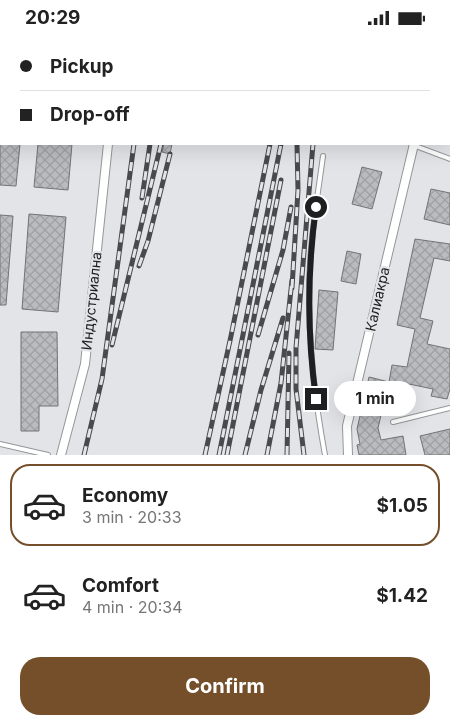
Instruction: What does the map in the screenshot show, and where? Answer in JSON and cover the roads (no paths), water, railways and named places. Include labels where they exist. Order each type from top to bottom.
[{"type":"street","name":"Индустриална","points":[[61,455],[85,364],[108,145]]},
{"type":"street","name":"Калиакра","points":[[348,455],[347,426],[413,145]]},
{"type":"lane","points":[[415,145],[450,159]]},
{"type":"lane","points":[[323,155],[311,242],[309,291],[310,354],[325,455]]},
{"type":"lane","points":[[393,422],[450,408]]},
{"type":"lane","points":[[0,444],[48,455]]},
{"type":"railway","points":[[84,455],[102,379],[134,145]]},
{"type":"railway","points":[[142,198],[150,145]]},
{"type":"railway","points":[[112,345],[161,145]]},
{"type":"railway","points":[[205,455],[270,145]]},
{"type":"railway","points":[[219,455],[281,145]]},
{"type":"railway","points":[[292,288],[298,190],[297,145]]},
{"type":"railway","points":[[304,455],[296,389],[296,348],[313,145]]},
{"type":"railway","points":[[139,266],[148,241],[170,154]]},
{"type":"railway","points":[[227,455],[281,180]]},
{"type":"railway","points":[[258,335],[283,250],[291,207]]},
{"type":"railway","points":[[267,455],[281,383],[292,280]]},
{"type":"railway","points":[[245,455],[261,390],[283,318]]},
{"type":"railway","points":[[287,455],[289,353]]}]
